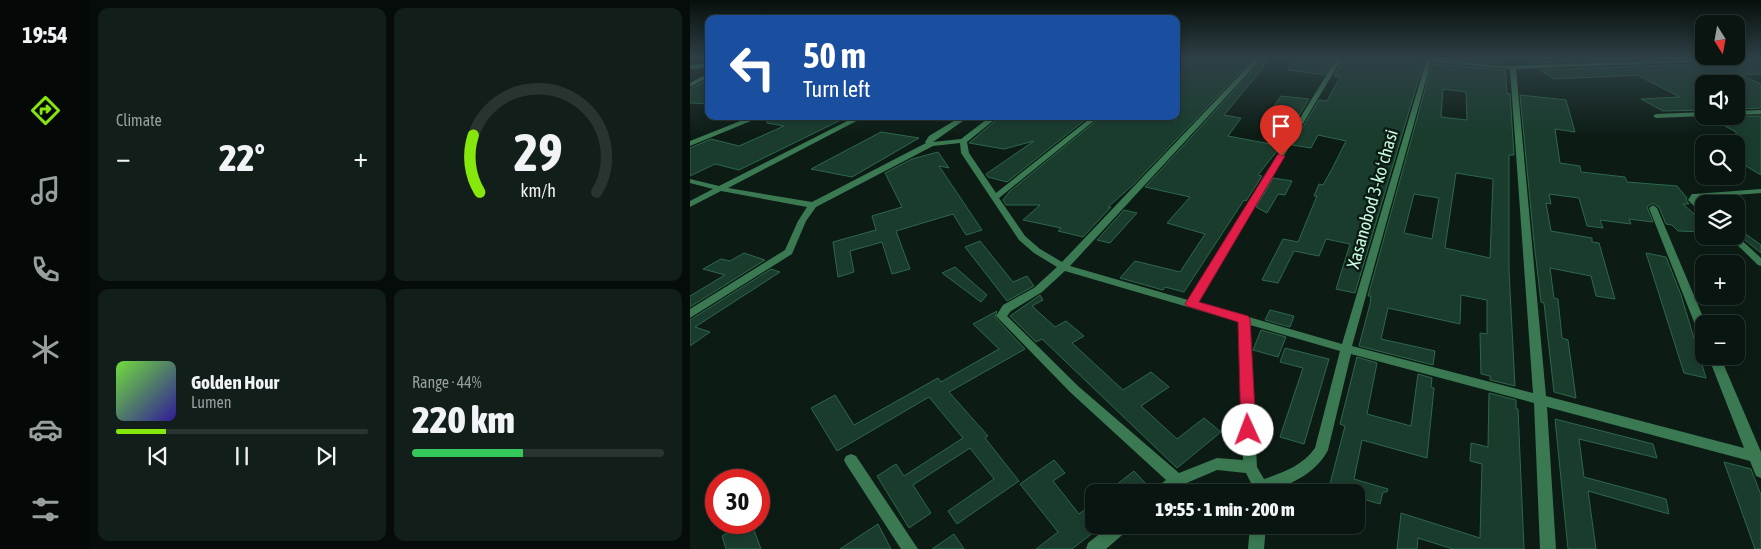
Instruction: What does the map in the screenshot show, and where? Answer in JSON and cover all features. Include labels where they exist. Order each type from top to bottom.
[{"type":"street","points":[[1177,480],[1074,389],[1001,316],[1007,308],[1038,290],[1063,267],[1235,84]]},
{"type":"street","points":[[1191,304],[1324,84]]},
{"type":"street","name":"Xasanobod 3-koʻchasi","points":[[1273,484],[1304,470],[1314,463],[1321,450],[1346,349],[1421,84]]},
{"type":"street","points":[[1514,84],[1540,400],[1548,549]]},
{"type":"street","points":[[1745,113],[1761,112]]},
{"type":"street","points":[[1656,116],[1695,114]]},
{"type":"street","points":[[690,144],[750,120]]},
{"type":"street","points":[[690,204],[855,120]]},
{"type":"street","points":[[931,144],[929,142],[932,138],[961,120]]},
{"type":"street","points":[[690,314],[789,252],[797,239],[804,216],[813,205],[931,144],[963,140],[990,120]]},
{"type":"street","points":[[994,198],[1092,120]]},
{"type":"street","points":[[963,140],[966,153],[1022,238],[1037,251],[1063,267],[1346,349],[1758,457]]},
{"type":"street","points":[[690,181],[813,205]]},
{"type":"street","points":[[1708,195],[1761,191]]},
{"type":"street","points":[[1653,208],[1697,315]]},
{"type":"street","points":[[1742,245],[1761,263]]},
{"type":"street","points":[[1244,319],[1250,467],[1257,484]]},
{"type":"street","points":[[1718,365],[1758,457],[1761,472]]},
{"type":"street","points":[[851,460],[910,549]]},
{"type":"street","points":[[1172,484],[1177,480],[1217,464],[1250,467]]},
{"type":"street","points":[[1094,549],[1112,534]]},
{"type":"street","points":[[1256,549],[1257,534]]},
{"type":"building","points":[[700,84],[705,84],[705,104],[690,103],[690,89]]},
{"type":"building","points":[[1180,84],[1230,84],[1133,185],[1108,207],[1111,207],[1083,237],[1058,231],[1061,228],[1023,220],[1040,205],[1006,205],[1003,200],[1009,192],[1097,120],[1180,120]]},
{"type":"building","points":[[1240,84],[1250,84],[1224,115],[1241,118],[1228,136],[1281,146],[1258,175],[1262,176],[1246,201],[1244,200],[1184,292],[1165,287],[1163,290],[1120,278],[1135,261],[1180,272],[1205,234],[1167,223],[1190,197],[1145,187]]},
{"type":"building","points":[[1336,84],[1417,84],[1355,293],[1336,289],[1350,244],[1326,239],[1319,256],[1294,251],[1278,283],[1262,280],[1283,239],[1298,242],[1317,196],[1314,196],[1319,184],[1323,185],[1346,141],[1318,135],[1311,148],[1292,145],[1319,100],[1327,101]]},
{"type":"building","points":[[1427,84],[1506,84],[1507,93],[1510,94],[1514,155],[1509,155],[1509,271],[1515,386],[1490,380],[1490,376],[1481,374],[1480,333],[1487,334],[1487,300],[1461,295],[1460,324],[1388,308],[1381,339],[1435,351],[1433,365],[1359,346],[1371,296],[1368,296]],"holes":[[[1443,89],[1466,92],[1467,120],[1441,117]],[[1456,173],[1493,179],[1490,258],[1445,248]],[[1414,194],[1439,198],[1432,239],[1404,233]]]},
{"type":"building","points":[[1654,84],[1695,84],[1695,110],[1663,111],[1641,99],[1680,97]]},
{"type":"building","points":[[1745,84],[1761,84],[1761,108],[1745,109]]},
{"type":"building","points":[[1520,95],[1566,100],[1575,132],[1555,129],[1560,163],[1580,166],[1581,172],[1625,177],[1627,182],[1677,186],[1687,198],[1686,200],[1689,204],[1683,204],[1695,215],[1695,232],[1678,231],[1672,225],[1666,224],[1659,207],[1653,203],[1647,207],[1653,222],[1629,219],[1631,224],[1600,220],[1603,228],[1587,226],[1579,198],[1549,194],[1551,204],[1546,203],[1551,231],[1592,238],[1592,242],[1599,243],[1615,299],[1596,296],[1591,276],[1550,268],[1554,298],[1558,299],[1562,338],[1568,340],[1576,398],[1554,392],[1544,303],[1541,302]]},
{"type":"building","points":[[1281,96],[1309,99],[1282,144],[1271,142],[1284,120],[1274,119],[1276,115],[1269,114]]},
{"type":"building","points":[[1745,116],[1761,116],[1761,175],[1745,165],[1745,135],[1736,135],[1736,132],[1723,125],[1745,125]]},
{"type":"building","points":[[767,120],[841,120],[739,170],[715,164],[690,176],[690,148],[711,139],[739,146],[784,126],[767,123]]},
{"type":"building","points":[[996,120],[1085,120],[1007,182],[988,177],[986,174],[1034,141],[1004,149],[969,143]]},
{"type":"building","points":[[881,132],[919,138],[852,177],[811,169]]},
{"type":"building","points":[[938,152],[949,168],[939,166],[982,230],[966,235],[953,214],[896,231],[910,269],[892,274],[882,242],[850,251],[854,272],[838,277],[833,242],[876,230],[872,216],[902,207],[885,173],[912,159]]},
{"type":"building","points":[[1273,178],[1292,181],[1285,195],[1278,194],[1267,213],[1256,207]]},
{"type":"building","points":[[1124,210],[1137,213],[1110,243],[1097,240]]},
{"type":"building","points":[[1745,233],[1761,245],[1761,253],[1745,240]]},
{"type":"building","points":[[980,241],[1013,282],[1027,276],[1034,286],[1007,301],[965,247]]},
{"type":"building","points":[[744,253],[765,260],[690,307],[690,296],[725,275],[703,269],[721,259],[730,261]]},
{"type":"building","points":[[1646,253],[1666,257],[1681,295],[1695,341],[1695,365],[1702,365],[1706,378],[1684,373]]},
{"type":"building","points":[[955,267],[987,295],[981,302],[942,273]]},
{"type":"building","points":[[771,269],[780,272],[695,327],[710,332],[690,346],[690,320]]},
{"type":"building","points":[[1040,295],[1043,300],[1032,306],[1055,327],[1066,321],[1084,336],[1072,343],[1123,390],[1151,372],[1169,387],[1141,406],[1177,439],[1204,418],[1221,432],[1177,468],[1042,339],[1036,342],[1010,316]]},
{"type":"building","points":[[1270,310],[1294,316],[1290,327],[1265,320]]},
{"type":"building","points":[[997,311],[995,317],[1025,349],[949,392],[988,436],[985,438],[1019,481],[957,524],[948,511],[994,479],[970,448],[913,485],[931,513],[909,528],[877,476],[896,464],[904,476],[963,438],[929,397],[837,451],[811,408],[835,395],[854,425],[938,378],[941,382],[999,349],[973,324]]},
{"type":"building","points":[[1261,330],[1286,337],[1278,357],[1253,350]]},
{"type":"building","points":[[1285,348],[1329,359],[1304,444],[1280,437],[1303,368],[1280,362]]},
{"type":"building","points":[[1357,357],[1377,363],[1367,414],[1411,426],[1418,374],[1432,378],[1431,387],[1434,388],[1427,458],[1362,440],[1354,479],[1388,489],[1387,492],[1383,492],[1380,504],[1365,500],[1365,484],[1330,484],[1345,426],[1340,424]]},
{"type":"building","points":[[1489,393],[1516,400],[1516,409],[1518,409],[1524,549],[1453,549],[1418,538],[1417,549],[1397,549],[1401,513],[1480,538],[1482,464],[1470,461],[1471,443],[1488,447]]},
{"type":"building","points":[[1555,419],[1653,444],[1657,458],[1579,439],[1584,477],[1666,499],[1669,514],[1588,491],[1596,549],[1568,549]]},
{"type":"building","points":[[1054,460],[1065,473],[1053,481],[1079,514],[1085,510],[1085,534],[1091,534],[1072,549],[1036,549],[1058,532],[1020,484]]},
{"type":"building","points":[[1724,462],[1751,469],[1761,495],[1761,549],[1755,549]]},
{"type":"building","points":[[1134,471],[1146,484],[1117,484]]},
{"type":"building","points":[[878,524],[891,549],[840,549]]},
{"type":"building","points":[[725,534],[755,534],[761,549],[726,549],[722,536]]},
{"type":"building","points":[[954,534],[964,549],[932,549]]},
{"type":"route","points":[[1248,430],[1244,319],[1191,304],[1281,156]]}]
